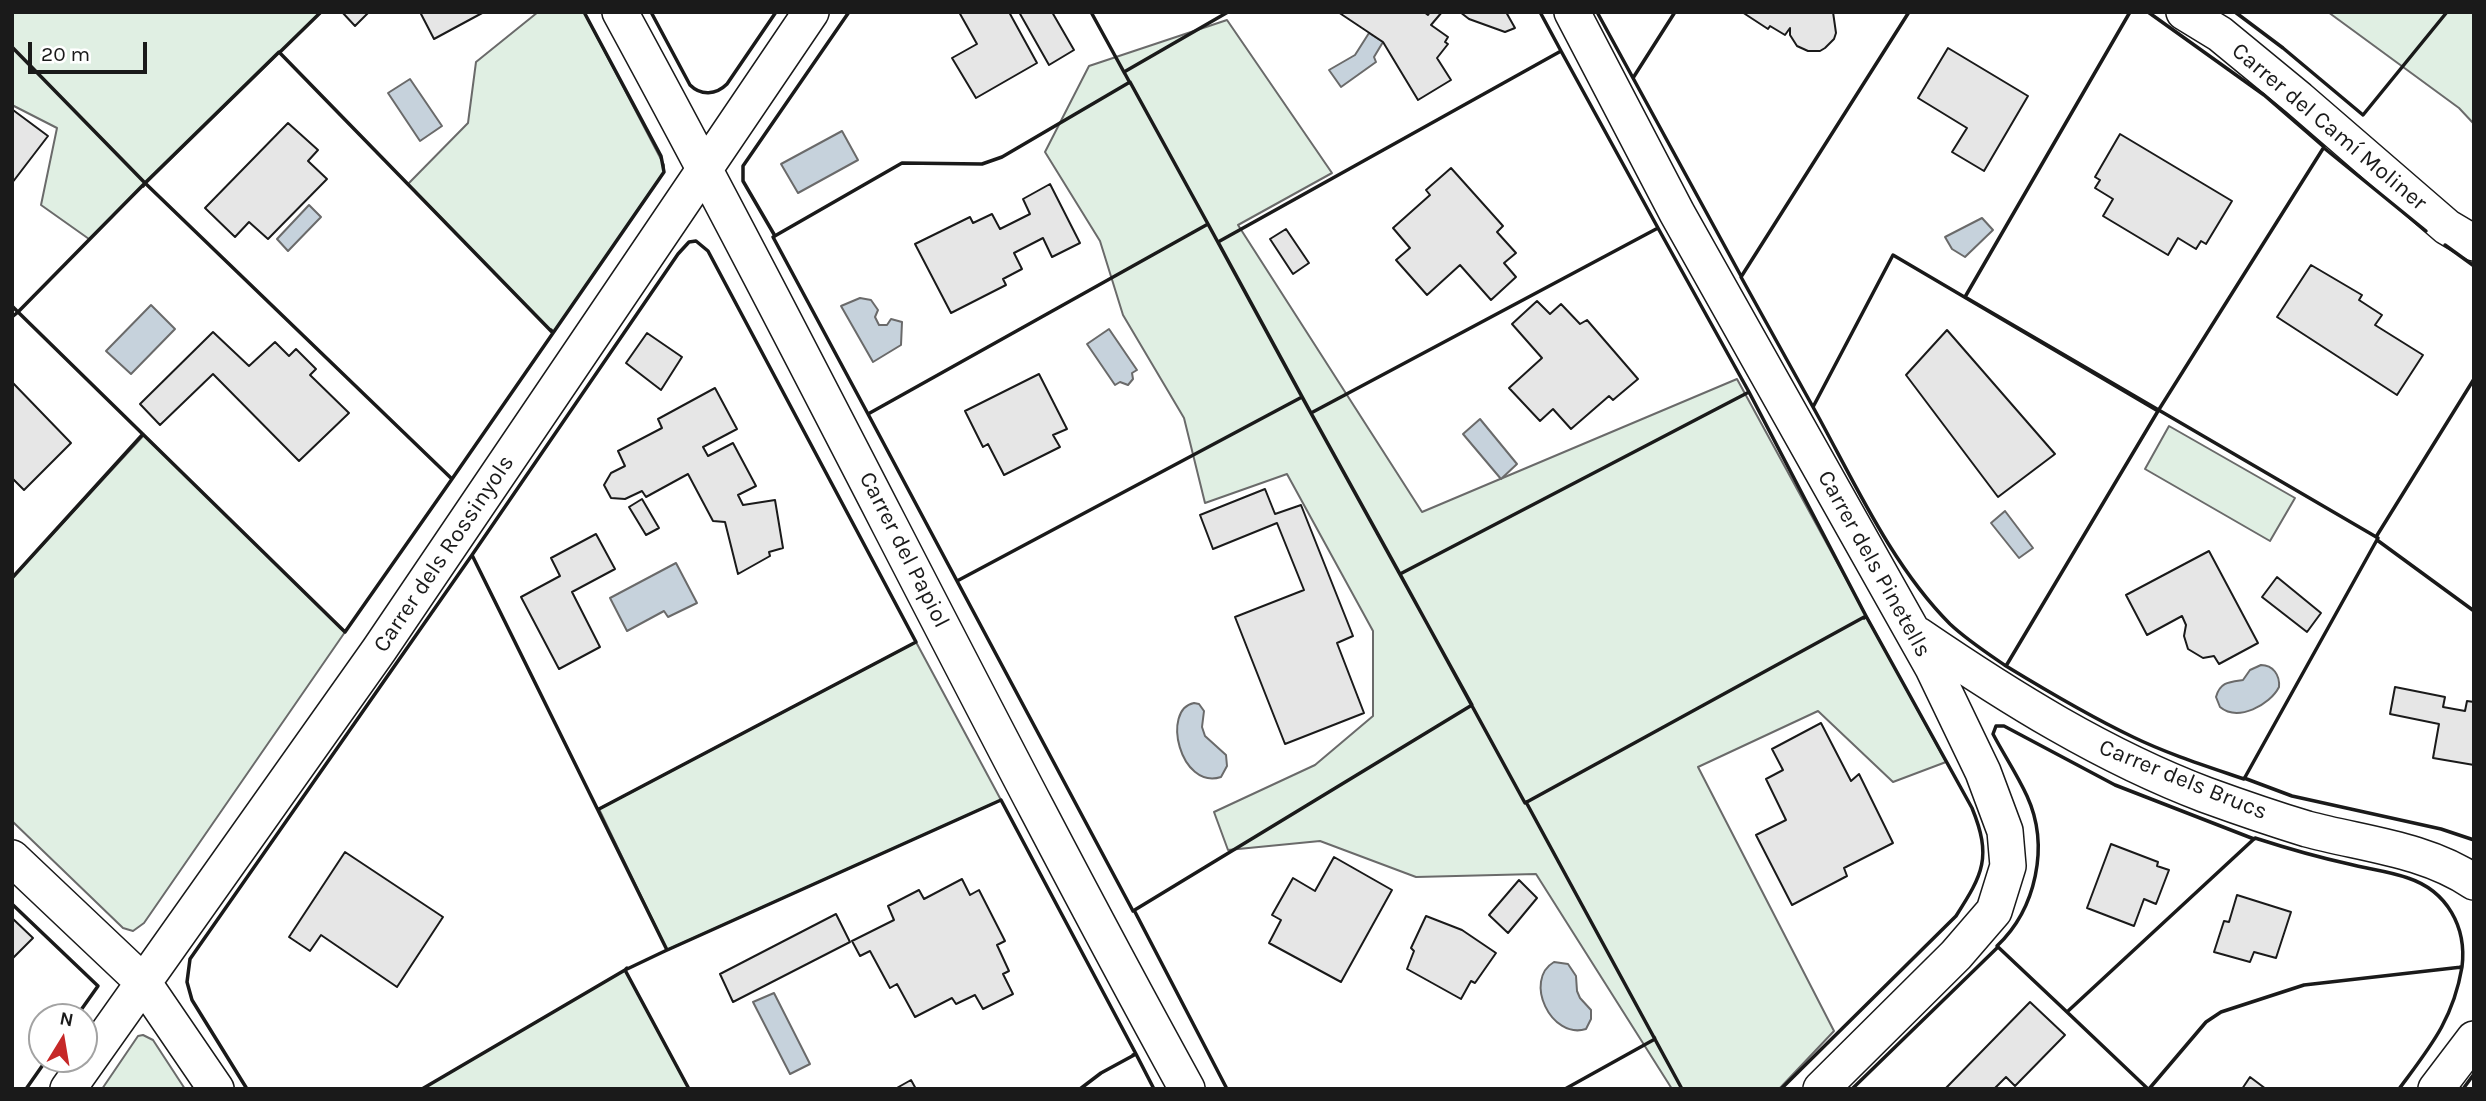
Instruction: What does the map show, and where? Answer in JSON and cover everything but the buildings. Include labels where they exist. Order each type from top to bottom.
[{"type":"street","name":"Carrer del Papiol","points":[[620,12],[894,529],[1098,927],[1187,1089]]},
{"type":"street","name":"Carrer dels Rossinyols","points":[[68,1089],[379,650],[811,12]]},
{"type":"street","name":"Carrer dels Pinetells","points":[[1572,12],[1677,213],[1933,668],[1983,772],[2006,831],[2008,866],[1994,911],[1956,955],[1821,1089]]},
{"type":"street","name":"Carrer del Camí Moliner","points":[[2184,12],[2220,34],[2447,227],[2474,243]]},
{"type":"street","name":"Carrer dels Brucs","points":[[1913,632],[1991,685],[2120,759],[2207,795],[2306,828],[2425,858],[2474,882]]},
{"type":"street","points":[[12,858],[143,982],[216,1089]]},
{"type":"street","points":[[2436,1089],[2474,1039]]},
{"type":"green space","points":[[12,12],[321,12],[89,239],[41,205],[57,128],[12,105]]},
{"type":"green space","points":[[538,12],[584,12],[664,165],[664,172],[553,333],[408,184],[468,123],[476,62]]},
{"type":"green space","points":[[2328,12],[2474,12],[2474,124],[2459,108]]},
{"type":"green space","points":[[1227,20],[1332,173],[1238,225],[1422,512],[1737,379],[1946,762],[1893,782],[1818,711],[1698,767],[1834,1031],[1779,1089],[1672,1089],[1536,874],[1416,877],[1320,841],[1228,850],[1214,812],[1315,765],[1373,716],[1373,631],[1287,474],[1205,503],[1184,418],[1123,315],[1100,241],[1045,152],[1089,66]]},
{"type":"green space","points":[[2169,426],[2295,498],[2270,541],[2145,469]]},
{"type":"green space","points":[[144,435],[345,632],[144,923],[133,931],[123,928],[12,821],[12,578]]},
{"type":"green space","points":[[916,642],[1001,800],[667,950],[599,809]]},
{"type":"green space","points":[[625,970],[689,1089],[422,1089]]},
{"type":"green space","points":[[143,1035],[153,1040],[185,1089],[102,1089],[138,1036]]},
{"type":"shaded area","points":[[1369,33],[1383,42],[1374,57],[1376,62],[1341,87],[1329,70],[1355,55]]},
{"type":"shaded area","points":[[410,79],[442,126],[420,141],[388,93]]},
{"type":"shaded area","points":[[842,131],[858,160],[798,193],[781,164]]},
{"type":"shaded area","points":[[309,205],[321,217],[288,251],[277,239]]},
{"type":"shaded area","points":[[1982,218],[1993,230],[1965,257],[1952,249],[1945,237]]},
{"type":"shaded area","points":[[860,298],[871,300],[878,310],[875,317],[879,325],[887,325],[891,319],[902,322],[901,345],[873,362],[841,306]]},
{"type":"shaded area","points":[[151,305],[175,329],[131,374],[106,351]]},
{"type":"shaded area","points":[[1109,329],[1137,370],[1132,373],[1133,379],[1128,385],[1120,382],[1115,385],[1087,344]]},
{"type":"shaded area","points":[[1480,419],[1517,464],[1501,479],[1463,434]]},
{"type":"shaded area","points":[[2005,511],[2033,548],[2019,558],[1991,523]]},
{"type":"shaded area","points":[[676,563],[697,603],[668,617],[664,611],[627,631],[610,598]]},
{"type":"shaded area","points":[[2261,665],[2269,667],[2277,675],[2279,687],[2275,694],[2261,705],[2244,712],[2236,713],[2220,707],[2216,697],[2223,686],[2229,682],[2243,680],[2250,670]]},
{"type":"shaded area","points":[[1194,703],[1199,704],[1204,711],[1202,727],[1205,736],[1226,755],[1227,766],[1221,777],[1207,778],[1195,772],[1180,747],[1177,732],[1179,719],[1184,708]]},
{"type":"shaded area","points":[[1554,962],[1568,964],[1576,976],[1580,998],[1591,1010],[1591,1019],[1586,1029],[1573,1030],[1562,1026],[1545,1006],[1541,982],[1545,970]]},
{"type":"shaded area","points":[[774,993],[810,1064],[790,1074],[753,1002]]},
{"type":"wall","points":[[280,52],[321,12]]},
{"type":"wall","points":[[551,330],[553,333],[664,172],[661,156],[584,12]]},
{"type":"wall","points":[[651,12],[690,85],[708,93],[727,84],[776,12]]},
{"type":"wall","points":[[775,236],[743,181],[743,166],[849,12]]},
{"type":"wall","points":[[1091,12],[1125,74]]},
{"type":"wall","points":[[1130,83],[1124,72],[1228,12]]},
{"type":"wall","points":[[1540,12],[1561,51]]},
{"type":"wall","points":[[1597,12],[1633,78],[1634,76]]},
{"type":"wall","points":[[1675,12],[1633,78],[1741,276]]},
{"type":"wall","points":[[1814,405],[1813,407],[1741,277],[1909,12]]},
{"type":"wall","points":[[2130,12],[1965,297],[2378,538],[2244,779],[2133,737],[2006,666],[2158,411],[2324,147],[2264,95],[2148,12]]},
{"type":"wall","points":[[2235,12],[2363,115],[2447,12]]},
{"type":"wall","points":[[12,47],[145,183],[143,186]]},
{"type":"wall","points":[[1561,51],[1658,228],[1311,413],[1218,242],[1561,51]]},
{"type":"wall","points":[[279,52],[553,333],[452,479],[145,183],[279,52]]},
{"type":"wall","points":[[1130,82],[1208,224],[868,414],[773,237],[902,163],[982,164],[1002,157],[1130,82]]},
{"type":"wall","points":[[2324,148],[2426,231]]},
{"type":"wall","points":[[145,183],[452,479],[345,632],[18,312],[145,183]]},
{"type":"wall","points":[[1208,224],[1302,397],[957,581],[868,414],[1208,224]]},
{"type":"wall","points":[[1749,392],[1400,574],[1311,413],[1658,228],[1749,392],[1866,616],[1525,803],[1400,574],[1749,392]]},
{"type":"wall","points":[[422,1089],[625,970],[667,950],[472,555],[678,254],[689,242],[696,241],[708,251],[916,642],[599,809]]},
{"type":"wall","points":[[2445,245],[2474,266]]},
{"type":"wall","points":[[1893,255],[2158,411],[2006,666],[1950,624],[1909,575],[1874,520],[1813,407],[1893,255]]},
{"type":"wall","points":[[12,306],[18,312],[12,317]]},
{"type":"wall","points":[[2376,537],[2474,379]]},
{"type":"wall","points":[[1302,397],[1472,705],[1133,911],[957,581],[1302,397]]},
{"type":"wall","points":[[12,578],[143,434]]},
{"type":"wall","points":[[2377,540],[2474,611]]},
{"type":"wall","points":[[247,1089],[192,1000],[187,982],[190,959],[472,555]]},
{"type":"wall","points":[[1781,1089],[1956,916],[1973,888],[1982,865],[1982,840],[1972,808],[1866,616],[1864,618]]},
{"type":"wall","points":[[2067,1012],[1997,946],[2010,931],[2030,895],[2038,856],[2038,835],[2027,796],[1993,734],[1996,726],[2004,726],[2115,785],[2254,839]]},
{"type":"wall","points":[[2244,778],[2292,796],[2441,829],[2474,840]]},
{"type":"wall","points":[[665,951],[1001,800],[1136,1054],[1101,1073],[1080,1089]]},
{"type":"wall","points":[[1526,802],[1682,1089]]},
{"type":"wall","points":[[2148,1089],[2067,1012],[2255,838],[2408,878],[2434,892],[2452,912],[2461,938],[2462,967],[2304,985],[2221,1012],[2206,1022],[2149,1089]]},
{"type":"wall","points":[[12,904],[98,986],[86,1003]]},
{"type":"wall","points":[[1134,910],[1227,1089]]},
{"type":"wall","points":[[1852,1089],[1998,947]]},
{"type":"wall","points":[[2399,1089],[2439,1032],[2453,1003],[2460,967]]},
{"type":"wall","points":[[627,968],[625,970],[689,1089]]},
{"type":"wall","points":[[1565,1089],[1655,1039],[1654,1037]]},
{"type":"wall","points":[[1133,1055],[1136,1054],[1154,1089]]},
{"type":"wall","points":[[26,1089],[37,1073]]},
{"type":"wall","points":[[2463,1089],[2474,1074]]}]
